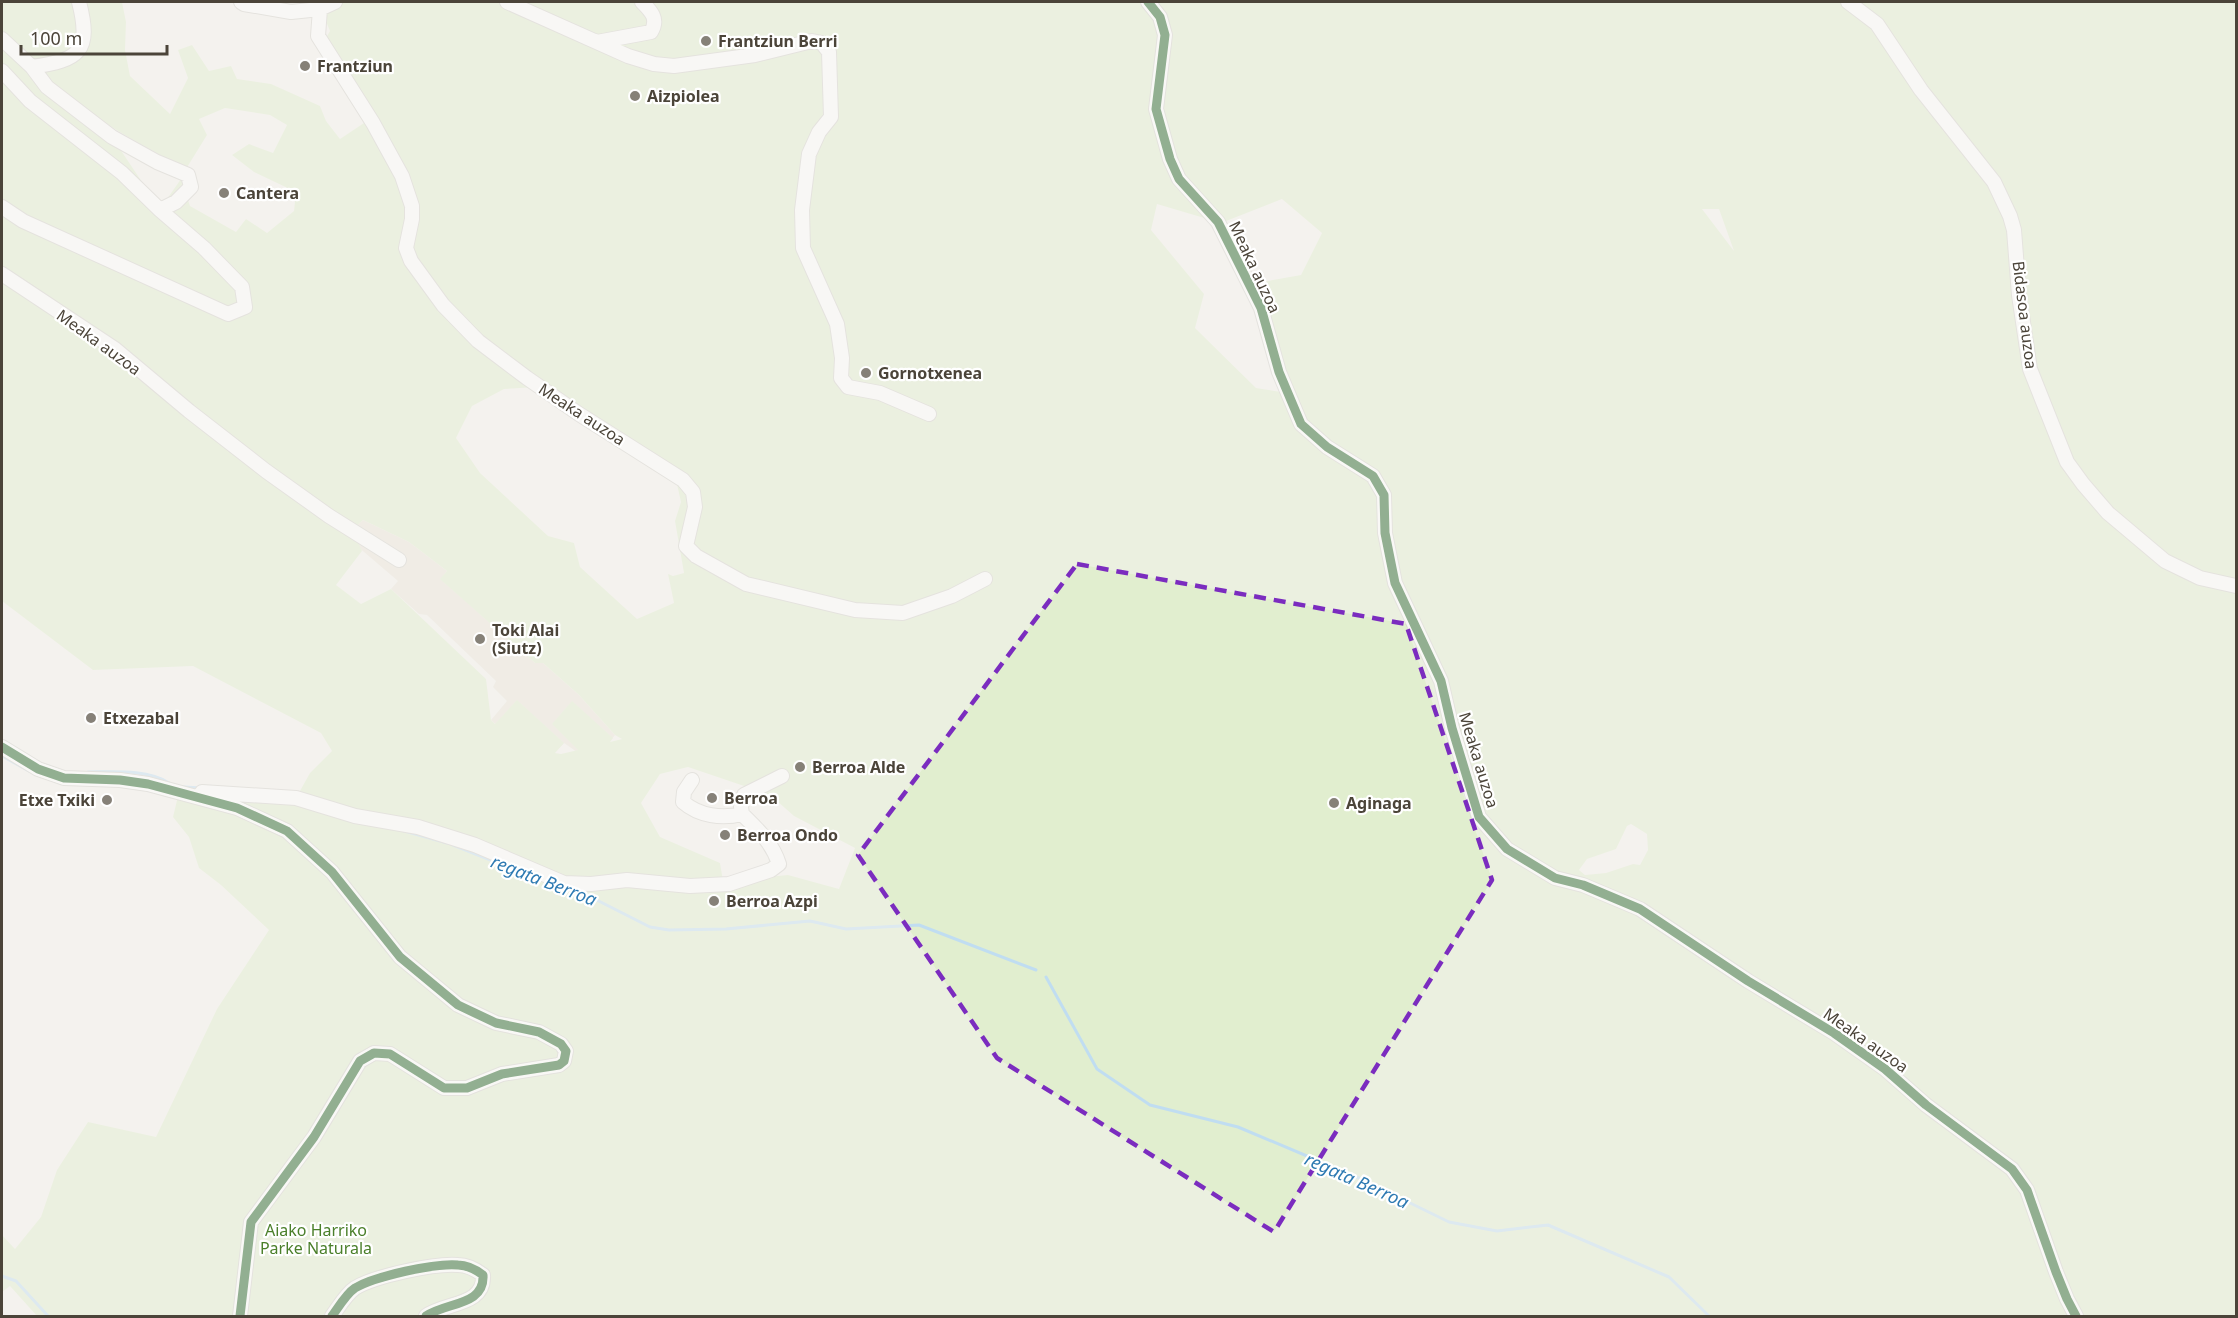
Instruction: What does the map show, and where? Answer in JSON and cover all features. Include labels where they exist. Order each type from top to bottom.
[{"type":"street","points":[[32,67],[59,63],[72,57],[80,48],[83,31],[79,2]]},
{"type":"street","points":[[241,2],[291,12],[320,9],[335,2]]},
{"type":"street","points":[[507,2],[597,42],[654,64],[674,66],[755,55],[812,41],[822,43],[829,52],[831,117],[819,132],[809,154],[802,210],[803,248],[837,324],[842,358],[841,378],[848,387],[880,393],[929,414]]},
{"type":"street","points":[[597,42],[651,32],[655,25],[654,15],[642,2]]},
{"type":"street","name":"Meaka auzoa","points":[[1148,2],[1160,17],[1165,35],[1156,109],[1170,159],[1179,179],[1218,222],[1261,308],[1279,372],[1301,424],[1327,447],[1373,476],[1384,495],[1385,533],[1395,583],[1441,681],[1452,728],[1479,817],[1507,849],[1555,878],[1583,885],[1640,909],[1748,981],[1834,1033],[1885,1069],[1926,1105],[2012,1169],[2027,1190],[2056,1272],[2076,1317]]},
{"type":"street","name":"Bidasoa auzoa","points":[[1848,2],[1877,24],[1921,90],[1994,182],[2014,230],[2019,295],[2030,369],[2067,462],[2108,513],[2165,561],[2200,578],[2236,586]]},
{"type":"street","name":"Meaka auzoa","points":[[320,9],[318,36],[373,123],[402,176],[412,206],[412,219],[406,248],[411,261],[443,305],[478,341],[579,414],[683,480],[693,492],[695,507],[686,546],[696,556],[746,584],[855,610],[903,613],[952,596],[985,579]]},
{"type":"street","points":[[2,39],[32,67],[47,87],[112,137],[157,162],[188,175],[191,187],[176,202],[160,210]]},
{"type":"street","points":[[2,71],[30,101],[122,173],[204,248],[242,287],[245,307],[228,314],[23,220],[2,207]]},
{"type":"street","name":"Meaka auzoa","points":[[2,274],[115,349],[266,471],[330,516],[399,560]]},
{"type":"street","points":[[2,747],[38,769],[64,777],[120,780],[179,792],[237,808],[287,831],[332,872],[400,957],[458,1005],[496,1023],[539,1032],[561,1044],[566,1051],[564,1061],[559,1065],[502,1074],[467,1088],[444,1088],[390,1053],[374,1053],[360,1061],[314,1137],[251,1222],[240,1317]]},
{"type":"street","points":[[179,792],[239,793],[296,798],[355,816],[418,827],[475,845],[564,884],[627,880],[690,886],[729,884],[771,870],[779,864],[776,854],[764,835],[742,814],[741,807],[744,795],[782,776]]},
{"type":"street","points":[[692,780],[684,792],[683,802],[691,809],[714,816],[730,817],[742,814]]},
{"type":"street","points":[[332,1317],[353,1289],[375,1278],[457,1264],[474,1268],[483,1275],[480,1293],[464,1301],[435,1310],[426,1317]]},
{"type":"highlighted area","points":[[1077,564],[1406,624],[1492,880],[1274,1232],[997,1058],[858,855]]},
{"type":"shaded area","name":"Toki Alai (Siutz)","points":[[363,520],[409,542],[447,571],[441,579],[535,663],[543,663],[579,695],[615,735],[593,763],[564,743],[542,766],[491,720],[507,701],[493,687],[496,681],[427,615],[419,614],[391,589],[398,581],[350,540],[351,530]]},
{"type":"green space","name":"Aiako Harriko Parke Naturala","points":[[2,2],[122,2],[126,22],[125,50],[130,76],[170,114],[188,78],[178,50],[192,45],[209,71],[231,66],[237,79],[271,84],[320,106],[326,121],[340,139],[373,117],[326,38],[330,31],[325,19],[328,10],[343,2],[2236,2],[2236,1316],[37,1316],[10,1286],[2,1292],[2,1235],[15,1249],[41,1217],[57,1170],[88,1122],[156,1137],[217,1009],[269,930],[221,885],[199,868],[189,837],[173,817],[179,792],[296,798],[310,773],[332,751],[321,733],[193,666],[93,670],[2,601],[2,39],[112,137],[160,209],[181,179],[190,206],[236,232],[246,219],[267,233],[294,211],[296,192],[254,172],[232,155],[249,144],[273,153],[287,125],[270,115],[225,108],[199,119],[207,135],[186,169],[117,130],[68,96],[2,30]],"holes":[[[1282,199],[1322,233],[1301,275],[1251,284],[1281,392],[1256,388],[1195,328],[1204,294],[1151,230],[1157,204],[1221,223]],[[1702,209],[1719,209],[1734,251]],[[536,387],[676,480],[681,502],[675,521],[684,573],[673,576],[668,574],[674,603],[637,619],[580,567],[574,543],[548,536],[480,473],[456,438],[472,406],[504,389]],[[363,520],[409,542],[447,571],[440,579],[535,663],[543,663],[579,695],[615,735],[622,739],[610,742],[613,738],[572,701],[552,724],[578,750],[555,753],[564,743],[517,700],[495,724],[491,720],[486,679],[391,589],[361,604],[336,585],[362,551],[352,530]],[[688,767],[750,788],[777,801],[794,816],[855,848],[839,889],[788,875],[723,881],[720,863],[660,837],[641,803],[660,774]],[[1631,824],[1647,834],[1648,850],[1640,865],[1633,864],[1606,873],[1585,875],[1579,870],[1587,859],[1616,849],[1627,826]]]},
{"type":"waterway","points":[[2,756],[29,771]]},
{"type":"waterway","name":"regata Berroa","points":[[88,772],[141,773],[169,783]]},
{"type":"waterway","name":"regata Berroa","points":[[184,787],[201,788]]},
{"type":"waterway","name":"regata Berroa","points":[[401,830],[447,843]]},
{"type":"waterway","name":"regata Berroa","points":[[453,845],[533,877]]},
{"type":"waterway","name":"regata Berroa","points":[[577,890],[650,927],[669,930],[726,929],[810,921],[846,929],[919,925],[1036,970]]},
{"type":"waterway","name":"regata Berroa","points":[[1046,977],[1097,1069],[1150,1105],[1238,1127],[1359,1178],[1449,1222],[1497,1231],[1548,1225],[1669,1277],[1709,1316]]},
{"type":"waterway","points":[[2,1276],[16,1281],[48,1316]]},
{"type":"cycle path","points":[[1148,2],[1160,17],[1165,35],[1156,109],[1170,159],[1179,179],[1218,222],[1261,308],[1279,372],[1301,424],[1327,447],[1373,476],[1384,495],[1385,533],[1395,583],[1441,681],[1452,728],[1479,817],[1507,849],[1555,878],[1583,885],[1640,909],[1748,981],[1834,1033],[1885,1069],[1926,1105],[2012,1169],[2027,1190],[2056,1272],[2076,1316]]},
{"type":"cycle path","points":[[2,747],[38,769],[64,778],[120,780],[148,784],[237,808],[287,831],[332,872],[400,957],[458,1005],[496,1023],[539,1032],[561,1044],[566,1051],[564,1061],[559,1065],[502,1074],[467,1088],[444,1088],[390,1054],[374,1053],[360,1061],[314,1137],[251,1222],[240,1316]]},
{"type":"cycle path","points":[[332,1316],[345,1297],[355,1288],[390,1275],[448,1265],[462,1265],[483,1275],[478,1293],[463,1302],[434,1311],[426,1316]]},
{"type":"place","name":"Frantziun Berri","points":[[706,41]]},
{"type":"place","name":"Frantziun","points":[[305,66]]},
{"type":"place","name":"Aizpiolea","points":[[635,96]]},
{"type":"place","name":"Cantera","points":[[224,193]]},
{"type":"place","name":"Gornotxenea","points":[[866,373]]},
{"type":"place","name":"Toki Alai (Siutz)","points":[[480,639]]},
{"type":"place","name":"Etxezabal","points":[[91,718]]},
{"type":"place","name":"Berroa Alde","points":[[800,767]]},
{"type":"place","name":"Berroa","points":[[712,798]]},
{"type":"place","name":"Etxe Txiki","points":[[107,800]]},
{"type":"place","name":"Aginaga","points":[[1334,803]]},
{"type":"place","name":"Berroa Ondo","points":[[725,835]]},
{"type":"place","name":"Berroa Azpi","points":[[714,901]]}]
